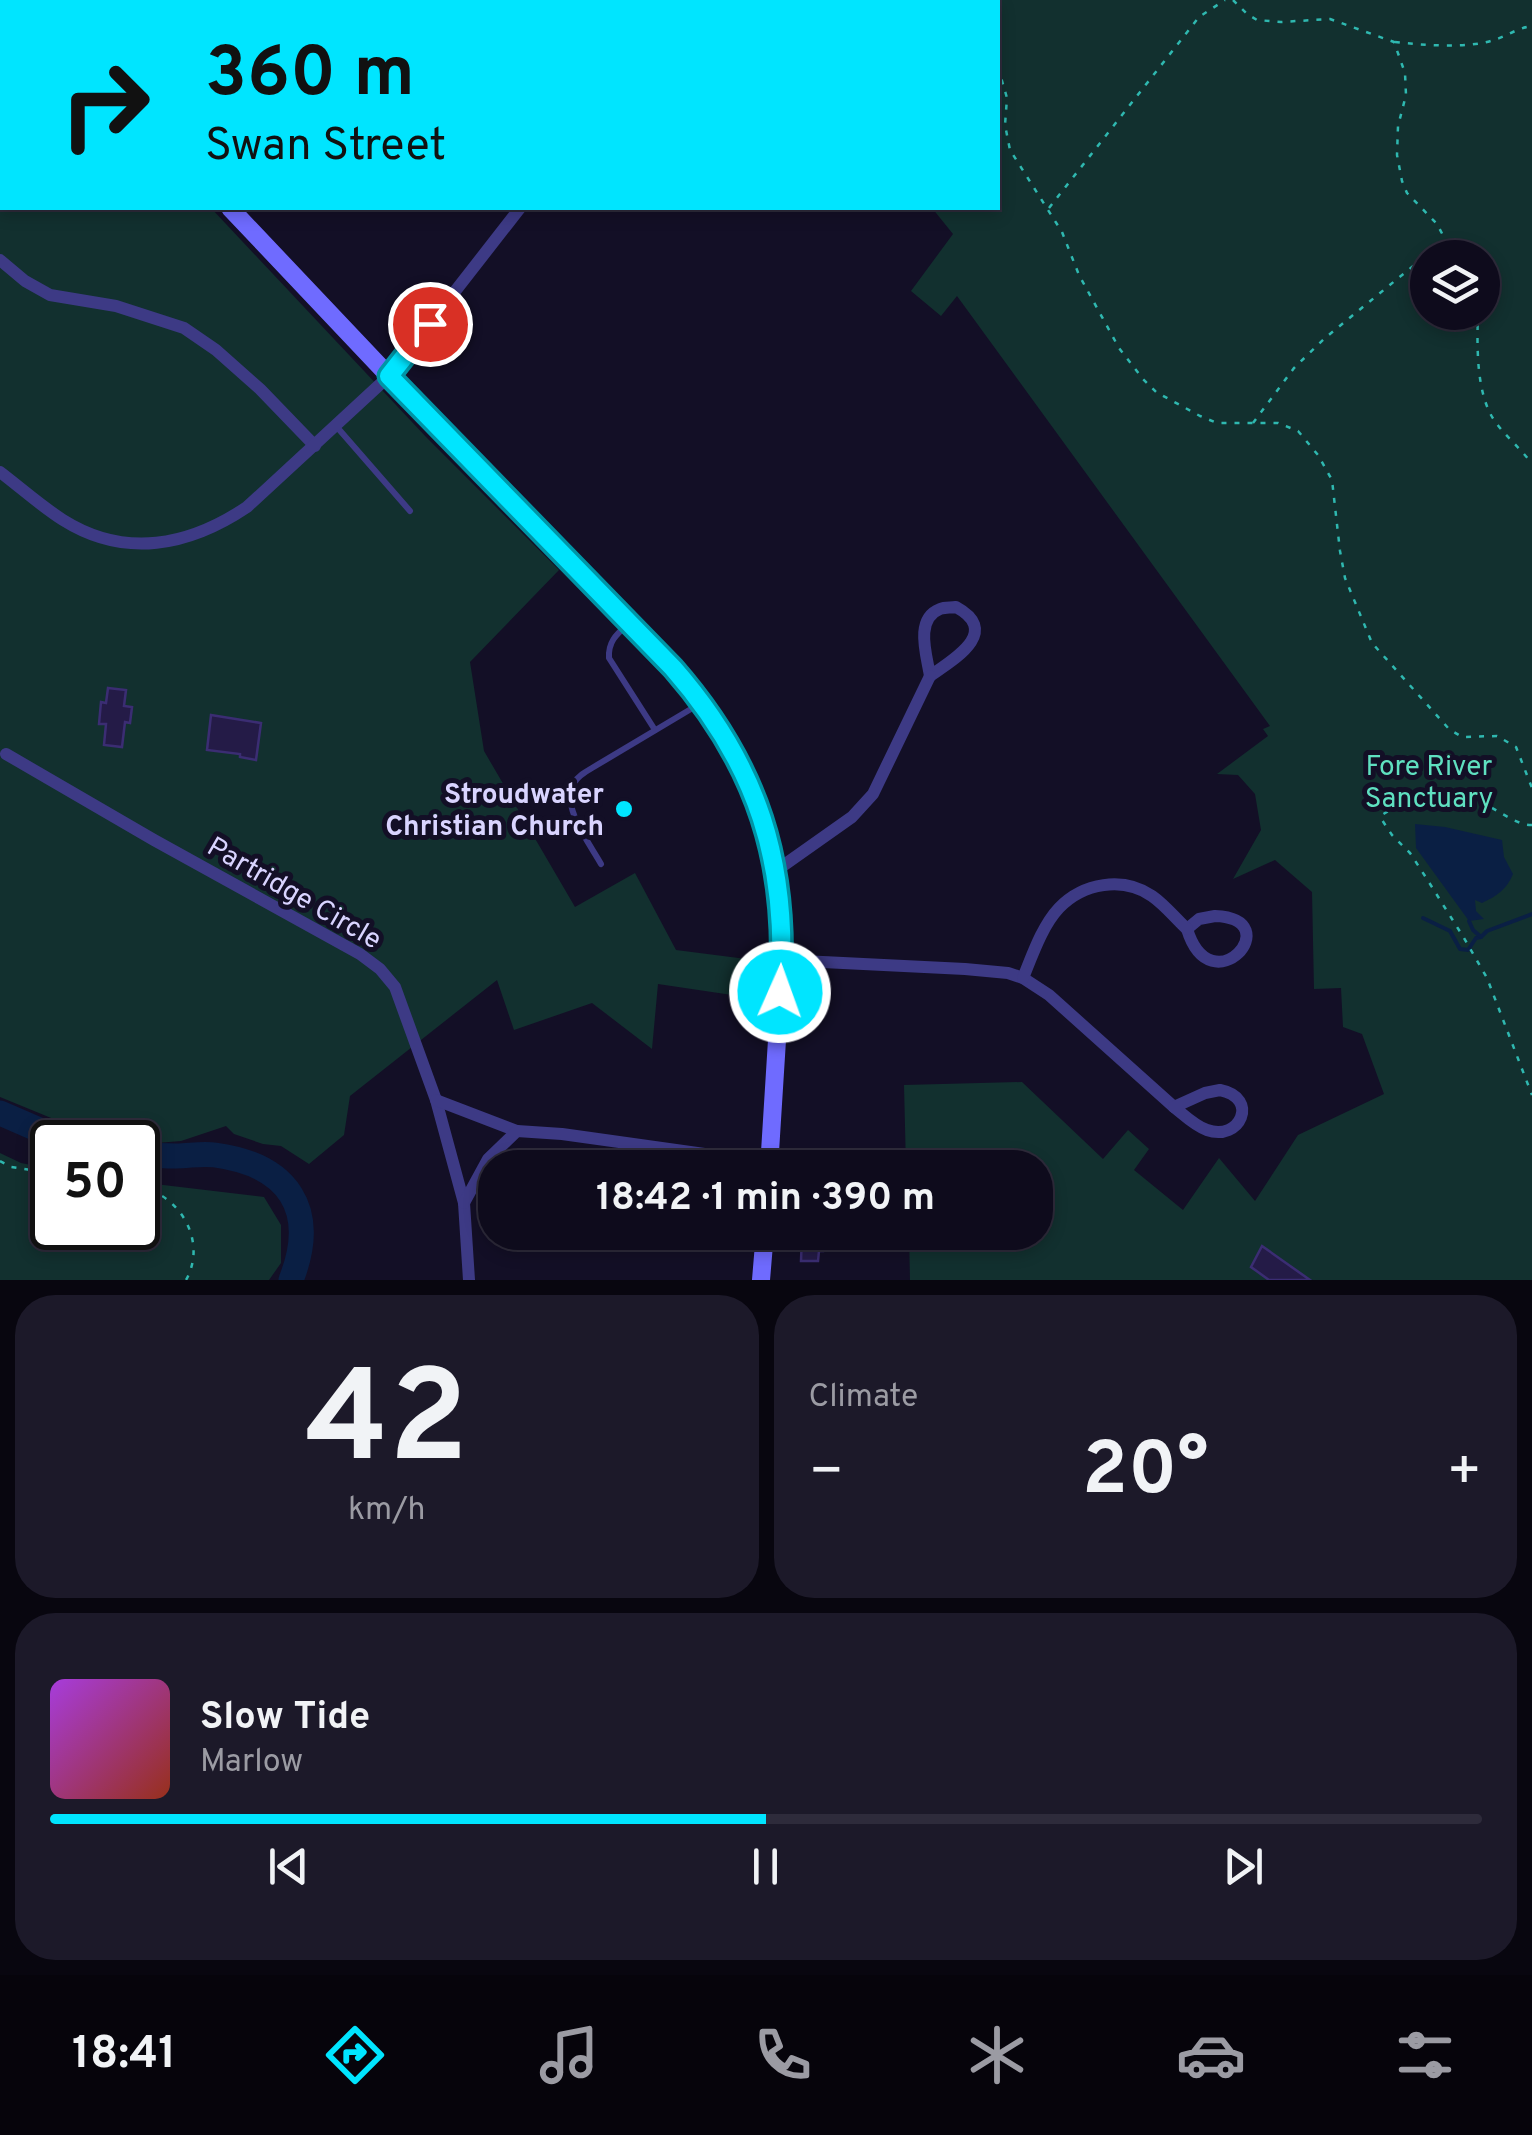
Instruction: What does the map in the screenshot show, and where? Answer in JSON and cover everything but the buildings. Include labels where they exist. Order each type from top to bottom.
[{"type":"main road","points":[[232,210],[630,623],[702,702],[722,730],[752,788],[776,870],[782,960],[770,1150]]},
{"type":"main road","points":[[762,1280],[764,1250]]},
{"type":"street","points":[[0,472],[64,520],[117,541],[166,543],[222,524],[247,507],[389,376],[518,210]]},
{"type":"street","points":[[0,260],[24,282],[50,294],[116,306],[184,328],[245,376],[315,446]]},
{"type":"street","points":[[776,870],[852,817],[873,794],[930,676],[970,647],[975,635],[973,623],[956,608],[939,609],[927,620],[924,632],[930,676]]},
{"type":"street","name":"Partridge Circle","points":[[6,754],[360,954],[380,969],[395,987],[436,1100],[464,1203],[469,1280]]},
{"type":"street","points":[[1023,978],[1058,909],[1087,888],[1105,884],[1135,888],[1153,896],[1187,929],[1196,949],[1219,962],[1235,957],[1245,946],[1242,923],[1230,917],[1198,920],[1187,929]]},
{"type":"street","points":[[782,960],[1008,973],[1049,995],[1174,1106],[1196,1124],[1222,1133],[1237,1125],[1242,1112],[1240,1101],[1232,1092],[1220,1090],[1174,1106]]},
{"type":"street","points":[[436,1100],[517,1131],[666,1150]]},
{"type":"street","points":[[464,1203],[488,1159],[517,1131]]},
{"type":"lane","points":[[336,426],[410,512]]},
{"type":"lane","points":[[630,623],[612,639],[609,658],[655,730]]},
{"type":"lane","points":[[601,864],[570,808],[570,788],[592,768],[702,702]]},
{"type":"path","points":[[1048,209],[1199,17],[1225,0]]},
{"type":"path","points":[[1233,0],[1257,20],[1330,20],[1394,42],[1434,46],[1491,41],[1532,26]]},
{"type":"path","points":[[1394,42],[1405,72],[1406,94],[1398,126],[1397,155],[1402,182],[1445,240]]},
{"type":"path","points":[[1000,74],[1007,98],[1005,125],[1010,150],[1062,232],[1079,274],[1119,348],[1156,392],[1216,424],[1278,423],[1298,431],[1332,480],[1346,578],[1372,643],[1449,730],[1462,737],[1497,736],[1516,747],[1532,788]]},
{"type":"path","points":[[1253,423],[1294,368],[1410,269]]},
{"type":"path","points":[[1478,330],[1480,375],[1491,415],[1532,464]]},
{"type":"path","points":[[1532,825],[1522,826],[1505,813],[1475,800],[1413,794],[1384,812],[1382,820],[1410,852],[1487,978],[1532,1095]]},
{"type":"path","points":[[0,1161],[30,1170]]},
{"type":"path","points":[[160,1194],[179,1210],[193,1238],[194,1258],[186,1280]]},
{"type":"green space","name":"Fore River Sanctuary","points":[[1000,0],[1532,0],[1532,1280],[910,1280],[909,1250],[1053,1250],[1053,1150],[906,1150],[904,1085],[1022,1082],[1103,1159],[1128,1130],[1149,1149],[1134,1170],[1183,1210],[1219,1158],[1255,1201],[1298,1135],[1384,1094],[1362,1034],[1343,1027],[1341,988],[1314,989],[1312,892],[1275,860],[1233,879],[1261,830],[1255,794],[1238,775],[1217,774],[1268,736],[1263,729],[1270,726],[957,296],[941,316],[911,291],[953,234],[934,210],[1000,210]]},
{"type":"green space","points":[[0,210],[213,210],[427,438],[559,570],[470,662],[484,751],[575,907],[635,873],[676,950],[769,962],[766,1000],[658,984],[652,1049],[592,1003],[514,1030],[497,980],[350,1096],[344,1135],[309,1164],[281,1146],[234,1134],[226,1126],[181,1141],[160,1143],[160,1120],[56,1120],[0,1097]]},
{"type":"green space","points":[[0,1153],[30,1165],[30,1250],[160,1250],[160,1185],[264,1197],[281,1225],[281,1263],[269,1280],[0,1280]]},
{"type":"water","points":[[1415,824],[1502,840],[1504,857],[1513,874],[1497,895],[1482,903],[1475,900],[1476,911],[1484,919],[1469,921],[1416,848]]},
{"type":"waterway","points":[[1469,921],[1481,937],[1487,931],[1532,914]]},
{"type":"waterway","points":[[1423,918],[1450,931],[1460,949],[1468,950],[1481,937]]},
{"type":"waterway","points":[[0,1113],[30,1126]]},
{"type":"waterway","points":[[160,1155],[205,1154],[240,1160],[279,1180],[299,1212],[299,1255],[291,1280]]},
{"type":"place","name":"Stroudwater Christian Church","points":[[624,809]]},
{"type":"route","points":[[430,324],[389,376],[673,668],[722,730],[737,758],[752,788],[776,870],[782,939],[780,992]]}]
